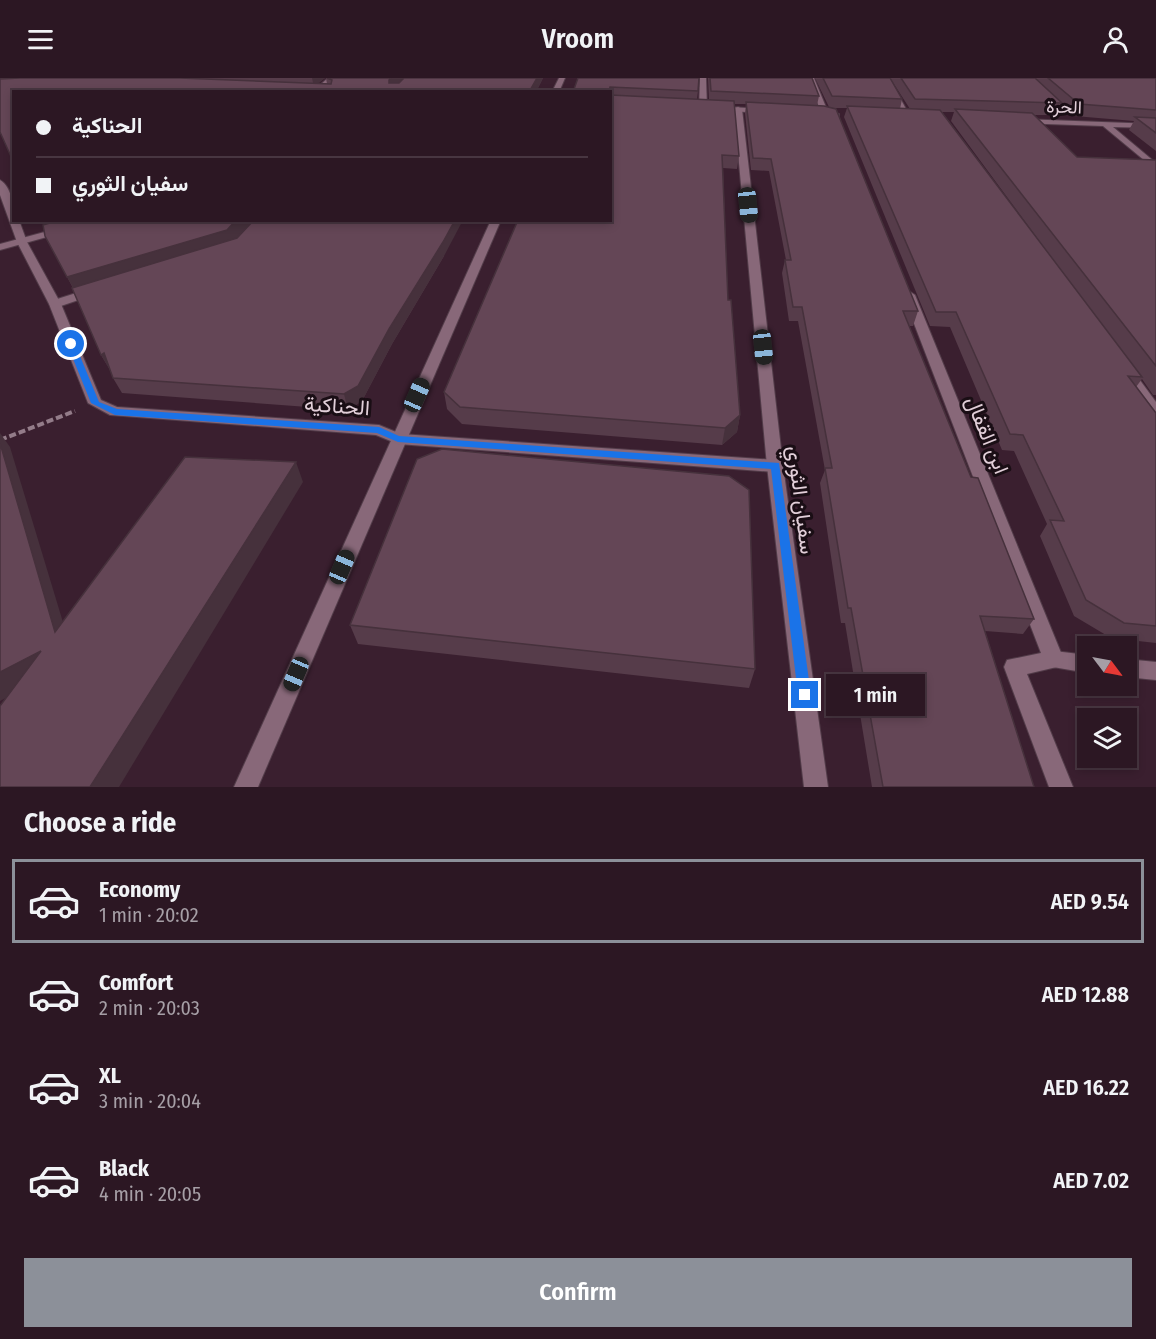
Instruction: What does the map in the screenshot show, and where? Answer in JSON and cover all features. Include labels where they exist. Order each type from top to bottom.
[{"type":"street","points":[[316,90],[332,78]]},
{"type":"street","points":[[703,78],[703,108]]},
{"type":"street","points":[[811,78],[820,113],[838,116],[846,121]]},
{"type":"street","points":[[886,78],[908,116]]},
{"type":"street","points":[[692,107],[771,111]]},
{"type":"street","name":"سفيان الثوري","points":[[738,110],[775,466],[816,787]]},
{"type":"street","points":[[897,115],[919,116]]},
{"type":"street","points":[[1065,115],[1072,123]]},
{"type":"street","name":"الحرة","points":[[1006,120],[1156,126]]},
{"type":"street","points":[[1105,124],[1156,167]]},
{"type":"street","points":[[0,183],[12,215]]},
{"type":"street","points":[[15,222],[22,242],[55,304],[95,403]]},
{"type":"street","points":[[0,247],[96,222]]},
{"type":"street","points":[[246,785],[495,222]]},
{"type":"street","name":"ابن القفال","points":[[904,283],[1054,660]]},
{"type":"street","points":[[55,304],[112,286]]},
{"type":"street","points":[[1121,364],[1156,412]]},
{"type":"street","name":"الحناكية","points":[[95,403],[115,412],[379,430],[398,439],[775,466]]},
{"type":"street","points":[[1061,787],[1014,668],[1054,660],[1077,663]]},
{"type":"street","points":[[1137,669],[1156,671]]},
{"type":"path","points":[[0,440],[95,403]]},
{"type":"building","points":[[180,78],[331,84],[332,80],[327,78],[391,78],[389,83],[399,83],[404,78],[537,78],[530,90],[12,90],[12,159],[0,132],[0,79]]},
{"type":"building","points":[[578,78],[699,78],[698,91],[610,87],[609,90],[574,90]]},
{"type":"building","points":[[710,78],[812,78],[819,96],[711,91]]},
{"type":"building","points":[[823,78],[890,78],[902,99],[832,96]]},
{"type":"building","points":[[901,78],[1035,78],[1062,103],[915,99]]},
{"type":"building","points":[[1048,78],[1156,78],[1156,110],[1079,104]]},
{"type":"building","points":[[612,95],[734,101],[739,156],[722,155],[728,300],[731,300],[740,415],[725,428],[460,407],[444,392],[517,222],[612,222]]},
{"type":"building","points":[[746,102],[824,106],[836,109],[918,311],[903,311],[971,477],[978,478],[1034,619],[980,616],[1034,787],[883,787],[851,608],[848,608],[825,468],[832,468],[802,307],[793,307],[785,260],[791,260],[771,159],[753,158]]},
{"type":"building","points":[[847,106],[940,110],[1142,377],[1128,376],[1156,413],[1156,626],[1124,623],[1086,600],[1050,520],[1064,521],[1023,435],[1010,434],[956,312],[936,312]]},
{"type":"building","points":[[955,109],[1032,113],[1077,157],[1156,160],[1156,366]]},
{"type":"building","points":[[1135,117],[1156,118],[1156,133]]},
{"type":"building","points":[[53,222],[234,222],[227,230],[67,277],[45,236],[43,225]]},
{"type":"building","points":[[252,222],[454,222],[389,329],[358,386],[344,394],[113,378],[104,353],[101,355],[72,288],[237,238]]},
{"type":"building","points":[[0,443],[55,632],[185,457],[296,462],[90,787],[0,787],[0,706],[41,651],[0,672]]},
{"type":"building","points":[[442,449],[729,476],[749,490],[755,669],[350,625],[417,459]]},
{"type":"route","points":[[71,344],[95,403],[115,412],[379,430],[398,439],[775,466],[805,695]]}]
